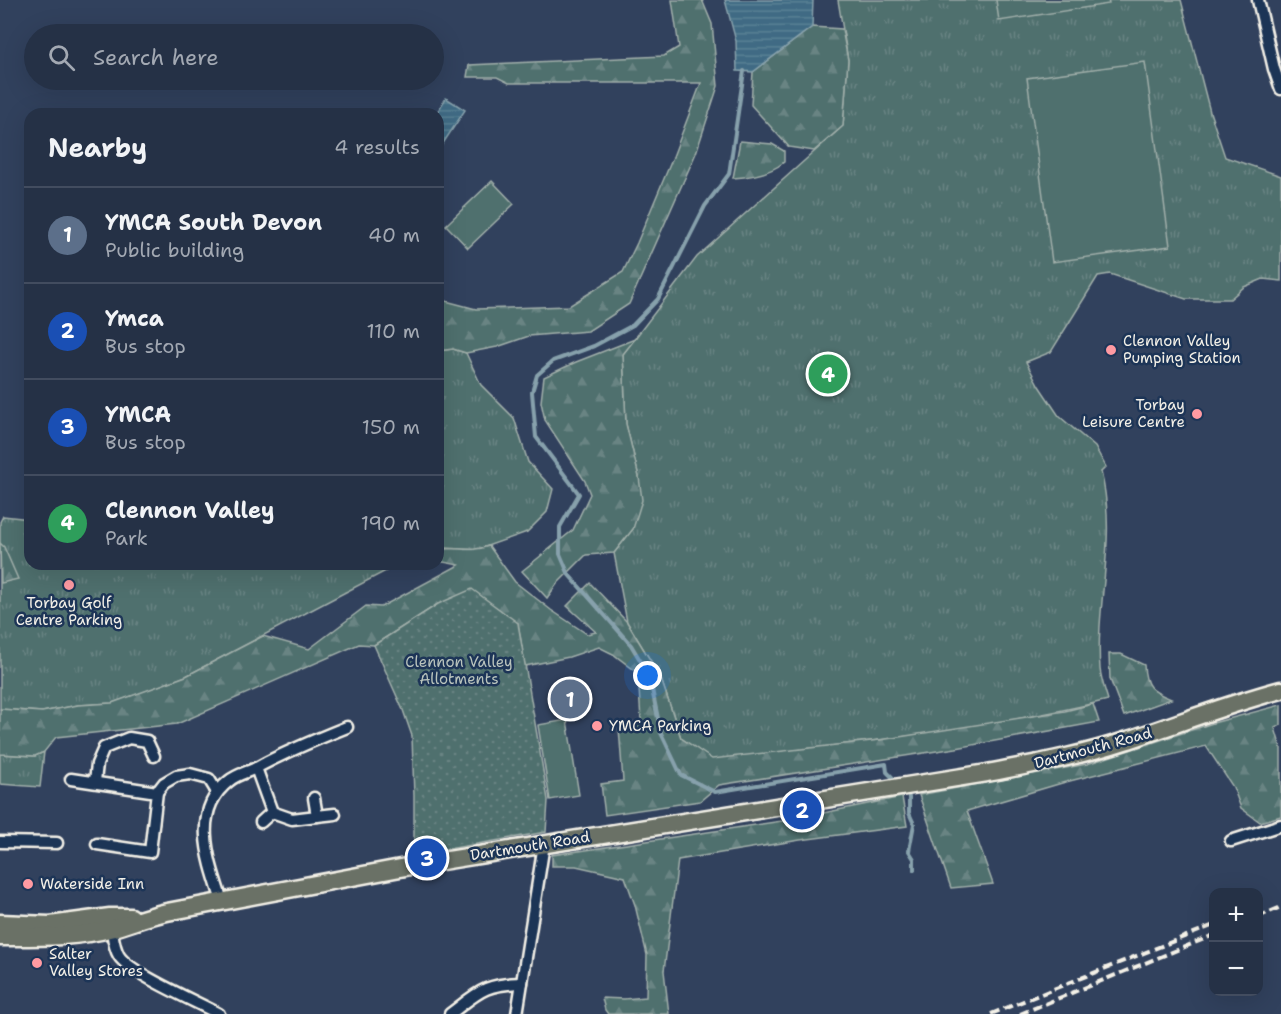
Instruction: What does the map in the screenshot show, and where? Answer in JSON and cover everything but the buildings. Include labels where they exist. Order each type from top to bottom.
[{"type":"main road","name":"Dartmouth Road","points":[[0,937],[57,936],[222,900],[1066,758],[1123,742],[1253,697],[1281,690]]},
{"type":"main road","name":"Dartmouth Road","points":[[0,923],[50,925],[111,923]]},
{"type":"street","points":[[1258,0],[1281,89]]},
{"type":"street","points":[[222,900],[204,835],[207,810],[217,792],[231,779],[282,753],[347,727]]},
{"type":"street","points":[[95,781],[97,764],[104,748],[129,738],[147,741],[154,756]]},
{"type":"street","points":[[256,768],[272,812]]},
{"type":"street","points":[[97,844],[150,852],[157,792],[164,783],[176,776],[190,774],[209,780],[217,792]]},
{"type":"street","points":[[71,779],[157,792]]},
{"type":"street","points":[[314,798],[317,816]]},
{"type":"street","points":[[272,812],[292,819],[335,814]]},
{"type":"street","points":[[261,822],[272,812]]},
{"type":"street","points":[[1231,841],[1281,825]]},
{"type":"street","points":[[0,842],[57,843]]},
{"type":"street","points":[[517,1014],[544,844]]},
{"type":"street","points":[[111,923],[113,942],[118,954],[129,967],[219,1014]]},
{"type":"street","points":[[450,1014],[486,988],[500,984],[522,983]]},
{"type":"green space","points":[[672,0],[702,0],[712,24],[718,86],[696,153],[629,304],[588,331],[529,336],[497,347],[466,353],[453,349],[444,350],[444,301],[476,309],[569,306],[623,272],[671,162],[701,83],[509,83],[497,77],[467,77],[469,65],[664,56],[679,47]]},
{"type":"green space","points":[[838,0],[1181,0],[1210,112],[1225,157],[1281,176],[1281,281],[1263,279],[1244,287],[1230,299],[1186,299],[1110,274],[1098,276],[1051,352],[1026,362],[1059,416],[1095,447],[1106,467],[1101,472],[1106,497],[1107,546],[1099,644],[1101,673],[1108,700],[960,728],[712,760],[681,738],[660,676],[627,622],[614,553],[633,529],[639,477],[626,424],[623,354],[697,257],[843,126],[848,60]]},
{"type":"green space","points":[[996,0],[1108,0],[1109,4],[999,21]]},
{"type":"green space","points":[[812,27],[842,29],[848,60],[843,126],[814,151],[789,147],[751,105],[753,72]]},
{"type":"green space","points":[[1145,62],[1170,246],[1052,262],[1027,78]]},
{"type":"green space","points":[[740,141],[772,144],[784,151],[784,162],[760,174],[733,178]]},
{"type":"green space","points":[[492,181],[514,204],[468,248],[446,225]]},
{"type":"green space","points":[[635,339],[623,354],[626,424],[639,477],[642,500],[633,529],[614,553],[586,555],[557,584],[547,598],[522,571],[573,530],[590,494],[585,481],[545,420],[541,402],[544,377]]},
{"type":"green space","points":[[453,349],[466,353],[481,385],[514,418],[528,462],[553,489],[547,512],[527,532],[476,550],[444,548],[444,350]]},
{"type":"green space","points":[[3,516],[24,518],[24,570],[388,570],[186,676],[136,695],[112,703],[78,705],[42,712],[0,709],[0,522]]},
{"type":"green space","points":[[0,543],[4,547],[18,579],[1,583]]},
{"type":"green space","points":[[489,546],[515,582],[587,634],[596,632],[567,606],[590,583],[627,622],[660,676],[681,738],[712,759],[880,740],[1065,711],[1093,704],[1099,722],[956,748],[719,785],[700,801],[605,815],[601,784],[623,781],[619,728],[641,720],[638,673],[613,654],[599,647],[569,657],[525,666],[518,623],[438,604],[374,645],[359,644],[177,724],[56,737],[44,752],[35,756],[0,754],[0,709],[42,712],[78,705],[112,703],[186,676],[263,636],[309,649],[366,606],[381,607],[459,565],[444,562],[444,550],[475,549]]},
{"type":"green space","name":"Clennon Valley Allotments","points":[[472,589],[518,623],[548,800],[546,832],[414,855],[412,736],[374,645],[438,604]]},
{"type":"green space","points":[[1109,654],[1121,654],[1144,665],[1150,687],[1171,699],[1124,716],[1110,679]]},
{"type":"green space","points":[[1281,705],[1281,725],[1275,728],[1281,748],[1281,816],[1260,822],[1241,808],[1233,787],[1206,746],[1062,783],[967,811],[993,884],[951,888],[919,795],[1087,764],[1213,723]]},
{"type":"green space","points":[[567,720],[579,795],[550,800],[538,725]]},
{"type":"green space","points":[[44,752],[40,787],[0,784],[0,754],[35,756]]},
{"type":"green space","points":[[902,797],[907,826],[800,840],[678,860],[664,971],[669,1014],[608,1014],[605,1010],[602,998],[646,997],[647,955],[635,905],[625,877],[576,866],[552,866],[552,855],[789,820]]},
{"type":"water","points":[[725,0],[813,0],[812,27],[753,72],[737,71],[736,41]]},
{"type":"water","points":[[446,98],[465,110],[444,142],[444,108],[440,108]]},
{"type":"waterway","points":[[744,71],[729,174],[705,206],[658,299],[633,325],[594,346],[553,361],[537,375],[532,392],[536,437],[579,494],[560,527],[560,554],[569,575],[631,645],[649,675],[661,733],[681,775],[715,792],[886,764],[887,772],[893,778]]},
{"type":"waterway","points":[[909,797],[909,813],[914,824],[909,851],[914,859],[914,870]]},
{"type":"railway","points":[[1263,915],[1281,907]]},
{"type":"railway","points":[[991,1014],[1209,927]]},
{"type":"railway","points":[[1020,1014],[1209,937]]},
{"type":"place","name":"Clennon Valley Pumping Station","points":[[1111,350]]},
{"type":"place","name":"Clennon Valley","points":[[828,374]]},
{"type":"place","name":"Torbay Leisure Centre","points":[[1197,414]]},
{"type":"place","name":"Torbay Golf Centre Parking","points":[[69,585]]},
{"type":"place","name":"YMCA South Devon","points":[[570,699]]},
{"type":"place","name":"YMCA Parking","points":[[597,726]]},
{"type":"place","name":"Ymca","points":[[802,810]]},
{"type":"place","name":"YMCA","points":[[427,858]]},
{"type":"place","name":"Waterside Inn","points":[[28,884]]},
{"type":"place","name":"Salter Valley Stores","points":[[37,963]]}]
